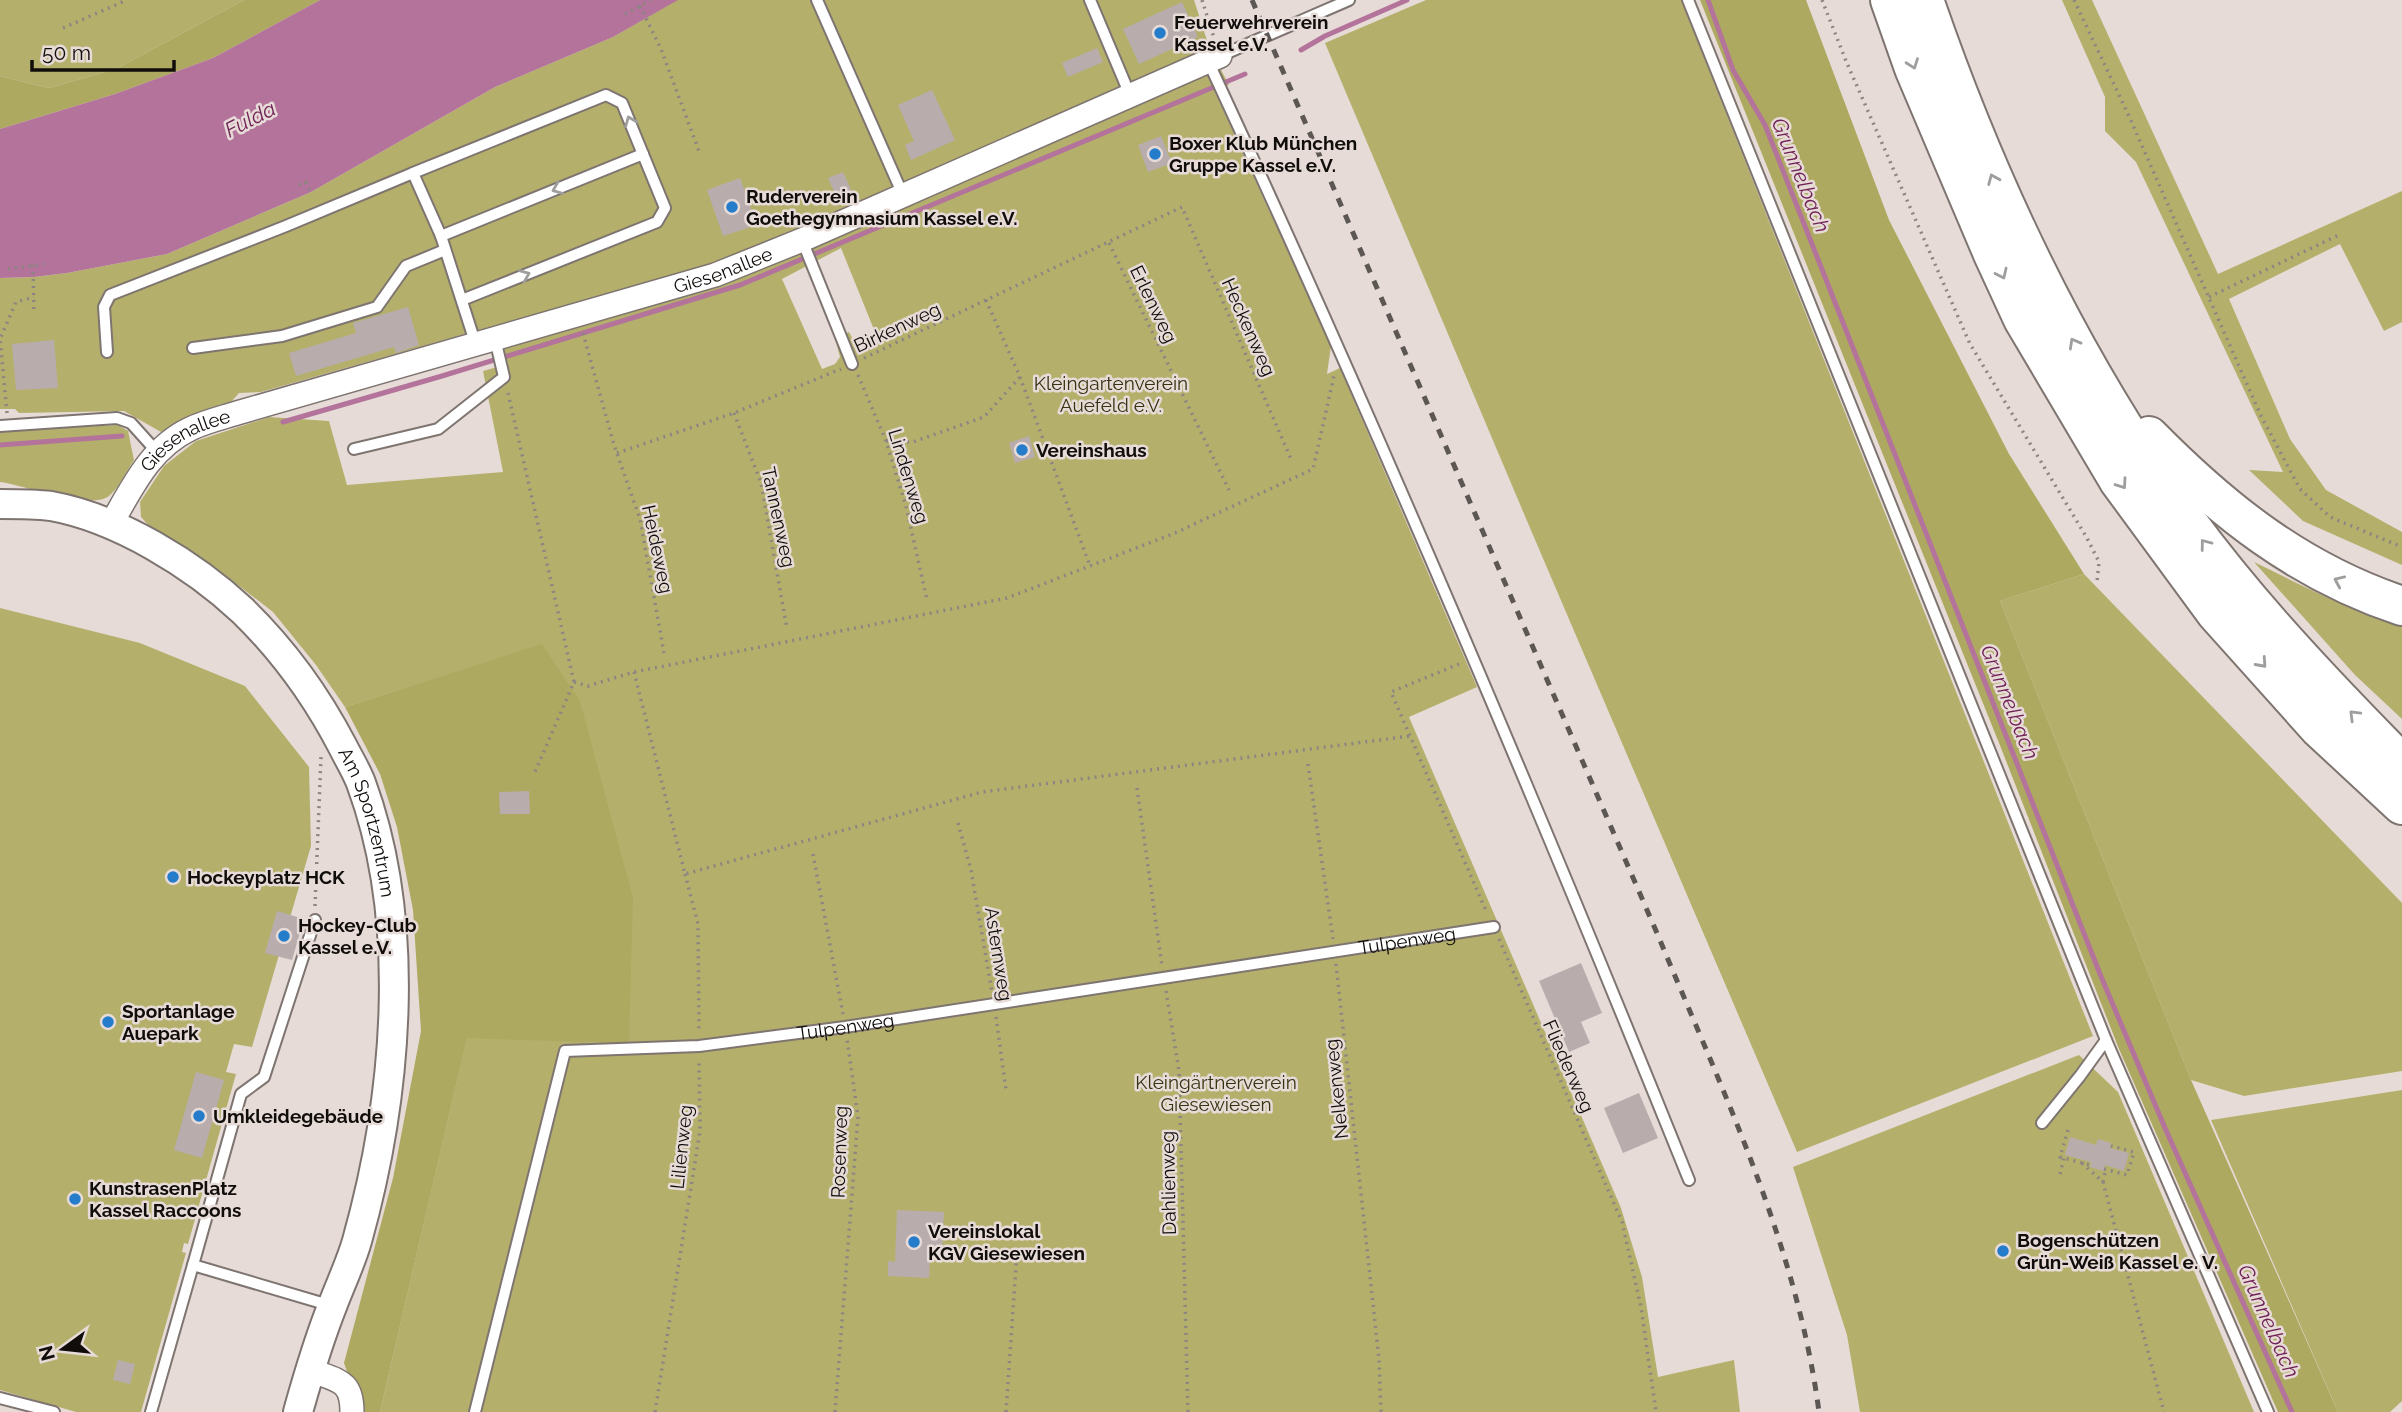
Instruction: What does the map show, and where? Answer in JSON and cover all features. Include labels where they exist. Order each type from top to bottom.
[{"type":"highway","points":[[1890,0],[1914,68],[2022,319],[2119,481],[2216,613],[2319,728],[2402,805]]},
{"type":"highway","points":[[1924,0],[1961,101],[2001,198],[2054,307],[2094,379],[2158,481],[2209,550],[2326,687],[2402,764]]},
{"type":"highway","points":[[2094,379],[2182,470],[2268,540],[2325,575],[2402,606]]},
{"type":"street","name":"Giesenallee","points":[[111,524],[141,472],[170,442],[190,429],[225,417],[490,345],[715,275],[806,251],[903,195],[1130,95],[1215,64]]},
{"type":"street","name":"Am Sportzentrum","points":[[0,504],[51,506],[111,524],[162,552],[221,590],[273,640],[321,705],[360,781],[379,848],[390,919],[394,983],[390,1081],[372,1181],[356,1244],[331,1307],[298,1412]]},
{"type":"street","points":[[310,1370],[343,1384],[352,1395],[352,1412]]},
{"type":"lane","points":[[817,0],[903,195]]},
{"type":"lane","points":[[1090,0],[1130,95]]},
{"type":"lane","name":"Giesenallee","points":[[1215,64],[1349,0]]},
{"type":"lane","points":[[1688,0],[2106,1040],[2268,1412]]},
{"type":"lane","points":[[1215,64],[1222,91],[1349,368],[1596,949],[1689,1180]]},
{"type":"lane","points":[[107,352],[104,307],[110,295],[606,95],[622,103],[664,208],[657,222],[462,300]]},
{"type":"lane","points":[[441,236],[643,154]]},
{"type":"lane","points":[[354,449],[438,429],[503,371],[462,300],[441,236],[413,173]]},
{"type":"lane","points":[[193,348],[282,336],[377,307],[406,266],[445,250]]},
{"type":"lane","points":[[806,251],[852,364]]},
{"type":"lane","points":[[4,426],[117,418],[131,423],[158,453]]},
{"type":"lane","points":[[151,1412],[242,1094],[264,1077],[315,920]]},
{"type":"lane","name":"Tulpenweg","points":[[475,1412],[565,1051],[699,1046],[845,1027],[1494,927]]},
{"type":"lane","points":[[2042,1123],[2106,1040]]},
{"type":"lane","points":[[193,1265],[331,1307]]},
{"type":"lane","points":[[0,1398],[54,1412]]},
{"type":"path","points":[[63,28],[127,0]]},
{"type":"path","points":[[625,14],[651,0]]},
{"type":"path","points":[[1202,0],[1215,64]]},
{"type":"path","points":[[1822,0],[1970,344],[2087,538],[2099,562],[2097,582]]},
{"type":"path","points":[[2074,0],[2128,114],[2261,416],[2300,489],[2330,517],[2402,547]]},
{"type":"path","points":[[640,6],[661,49],[700,154]]},
{"type":"path","points":[[299,185],[311,180]]},
{"type":"path","points":[[305,182],[311,192]]},
{"type":"path","name":"Birkenweg","points":[[617,453],[734,412],[852,364],[1181,207]]},
{"type":"path","name":"Heckenweg","points":[[1181,207],[1292,459]]},
{"type":"path","points":[[2209,297],[2342,234]]},
{"type":"path","name":"Erlenweg","points":[[1109,243],[1228,490]]},
{"type":"path","points":[[8,269],[44,264]]},
{"type":"path","points":[[33,265],[34,314]]},
{"type":"path","points":[[4,426],[0,339],[16,302],[34,297]]},
{"type":"path","points":[[986,300],[1020,377],[1090,566]]},
{"type":"path","name":"Heideweg","points":[[584,338],[639,519],[664,653]]},
{"type":"path","name":"Lindenweg","points":[[852,364],[887,441],[906,506],[927,600]]},
{"type":"path","points":[[574,682],[588,686],[634,672],[1007,598],[1175,533],[1313,468],[1334,375],[1349,368]]},
{"type":"path","points":[[503,371],[574,682],[534,774]]},
{"type":"path","points":[[887,441],[913,442],[984,417],[1020,377]]},
{"type":"path","name":"Tannenweg","points":[[734,412],[761,483],[787,629]]},
{"type":"path","name":"Fliederweg","points":[[1472,658],[1391,692],[1622,1222],[1641,1307],[1656,1412]]},
{"type":"path","name":"Lilienweg","points":[[634,672],[698,924],[700,1131],[655,1412]]},
{"type":"path","points":[[685,874],[982,792],[1410,736]]},
{"type":"path","points":[[315,920],[321,748]]},
{"type":"path","name":"Nelkenweg","points":[[1308,764],[1335,951],[1379,1359],[1381,1412]]},
{"type":"path","name":"Dahlienweg","points":[[1137,788],[1163,978],[1179,1071],[1188,1412]]},
{"type":"path","name":"Asternweg","points":[[958,823],[971,870],[1006,1090]]},
{"type":"path","name":"Rosenweg","points":[[813,854],[845,1027],[858,1117],[835,1412]]},
{"type":"path","points":[[2067,1130],[2060,1157],[2090,1165]]},
{"type":"path","points":[[2111,1146],[2134,1152],[2127,1175],[2105,1169],[2102,1182],[2164,1412]]},
{"type":"path","points":[[2060,1174],[2064,1158]]},
{"type":"path","points":[[2082,1163],[2102,1182]]},
{"type":"path","points":[[1006,1412],[1017,1251]]},
{"type":"green space","points":[[0,0],[244,0],[116,69],[49,88],[0,76]]},
{"type":"green space","points":[[677,0],[1194,0],[1209,47],[1229,85],[1214,90],[1331,346],[1327,374],[1340,368],[1477,687],[1409,717],[1621,1208],[1642,1277],[1658,1377],[1734,1360],[1740,1412],[380,1412],[467,1037],[629,1044],[542,645],[345,707],[316,665],[273,612],[216,568],[151,528],[141,517],[140,502],[164,466],[196,441],[269,417],[329,421],[347,485],[503,472],[483,371],[508,364],[497,325],[261,392],[239,393],[232,401],[198,412],[161,432],[124,411],[19,413],[15,409],[0,409],[0,278],[67,273],[167,254],[311,192],[495,87],[613,37]],"holes":[[[841,248],[879,342],[865,350],[858,349],[849,332],[835,338],[840,357],[835,364],[822,369],[782,279]]]},
{"type":"green space","points":[[1426,0],[1681,0],[2093,1036],[1797,1152],[1325,43]]},
{"type":"green space","points":[[2062,0],[2092,0],[2218,274],[2402,191],[2402,322],[2384,331],[2340,244],[2229,299],[2290,439],[2326,490],[2402,532],[2402,565],[2303,521],[2249,470],[2283,472],[2136,162],[2105,131],[2105,97]]},
{"type":"green space","points":[[118,425],[128,431],[134,460],[109,496],[87,501],[0,482],[0,431]]},
{"type":"green space","points":[[2254,562],[2345,605],[2402,627],[2402,719],[2355,675]]},
{"type":"green space","points":[[2084,574],[2402,903],[2402,1071],[2244,1096],[2191,1080],[2000,601]]},
{"type":"green space","points":[[0,608],[140,643],[245,686],[309,767],[311,846],[252,1047],[234,1044],[226,1072],[236,1074],[188,1244],[184,1243],[182,1252],[186,1253],[141,1412],[76,1412],[0,1390]]},
{"type":"green space","name":"Bogenschützen Grün-Weiß Kassel e. V.","points":[[2079,1055],[2118,1092],[2254,1412],[1860,1412],[1847,1335],[1793,1167]]},
{"type":"green space","points":[[2402,1090],[2402,1401],[2390,1412],[2338,1412],[2211,1120]]},
{"type":"shaded area","points":[[244,0],[320,0],[213,58],[115,94],[0,129],[0,76],[49,88],[116,69]]},
{"type":"shaded area","points":[[1700,0],[1806,0],[1889,220],[2009,454],[2084,574],[2000,601],[2191,1080],[2338,1412],[2278,1412],[2119,1049]]},
{"type":"shaded area","points":[[542,644],[580,701],[633,898],[629,1044],[467,1038],[380,1412],[361,1412],[344,1363],[393,1178],[421,1031],[413,910],[397,827],[380,774],[345,707]]},
{"type":"water","name":"Fulda","points":[[320,0],[678,0],[613,37],[495,87],[311,192],[167,254],[67,273],[0,278],[0,129],[115,94],[213,58]]},
{"type":"building","name":"Feuerwehrverein Kassel e.V.","points":[[1182,2],[1198,37],[1139,64],[1123,29]]},
{"type":"building","points":[[1097,48],[1103,62],[1068,77],[1062,63]]},
{"type":"building","points":[[932,90],[955,140],[911,160],[905,145],[914,141],[898,105]]},
{"type":"building","name":"Boxer Klub München Gruppe Kassel e.V.","points":[[1161,136],[1172,163],[1148,172],[1138,145]]},
{"type":"building","points":[[843,172],[853,194],[838,200],[828,178]]},
{"type":"building","name":"Ruderverein Goethegymnasium Kassel e.V.","points":[[740,178],[757,225],[723,236],[707,190]]},
{"type":"building","points":[[408,307],[419,345],[396,353],[394,347],[296,376],[289,353],[356,333],[353,323]]},
{"type":"building","points":[[54,340],[58,388],[16,390],[12,344]]},
{"type":"building","name":"Vereinshaus","points":[[1029,436],[1035,457],[1015,463],[1009,443]]},
{"type":"building","points":[[529,791],[530,814],[500,814],[499,792]]},
{"type":"building","name":"Hockey-Club Kassel e.V.","points":[[277,911],[304,919],[292,960],[265,953]]},
{"type":"building","points":[[1581,963],[1602,1013],[1581,1022],[1590,1043],[1569,1052],[1539,981]]},
{"type":"building","name":"Umkleidegebäude","points":[[196,1072],[224,1080],[202,1158],[174,1150]]},
{"type":"building","points":[[1639,1093],[1658,1138],[1623,1153],[1604,1108]]},
{"type":"building","points":[[2070,1137],[2096,1145],[2098,1139],[2111,1143],[2110,1148],[2129,1153],[2124,1171],[2105,1165],[2104,1171],[2090,1167],[2091,1162],[2065,1155]]},
{"type":"building","points":[[897,1210],[944,1212],[942,1258],[930,1257],[929,1278],[888,1276],[888,1261],[895,1262]]},
{"type":"building","points":[[118,1360],[135,1364],[130,1384],[113,1380]]},
{"type":"waterway","points":[[1301,50],[1325,36],[1407,0]]},
{"type":"waterway","name":"Grunnelbach","points":[[1708,0],[1733,70],[1765,125],[2100,974],[2165,1128],[2292,1412]]},
{"type":"waterway","points":[[283,422],[740,285],[1245,74]]},
{"type":"waterway","points":[[0,445],[122,436]]},
{"type":"railway","points":[[1252,0],[1731,1108],[1775,1227],[1793,1288],[1819,1412]]},
{"type":"place","name":"Feuerwehrverein Kassel e.V.","points":[[1160,33]]},
{"type":"place","name":"Boxer Klub München Gruppe Kassel e.V.","points":[[1155,154]]},
{"type":"place","name":"Ruderverein Goethegymnasium Kassel e.V.","points":[[732,207]]},
{"type":"place","name":"Vereinshaus","points":[[1022,450]]},
{"type":"place","name":"Hockeyplatz HCK","points":[[173,877]]},
{"type":"place","name":"Hockey-Club Kassel e.V.","points":[[284,936]]},
{"type":"place","name":"Sportanlage Auepark","points":[[108,1022]]},
{"type":"place","name":"Umkleidegebäude","points":[[199,1116]]},
{"type":"place","name":"KunstrasenPlatz Kassel Raccoons","points":[[75,1199]]},
{"type":"place","name":"Vereinslokal KGV Giesewiesen","points":[[914,1242]]},
{"type":"place","name":"Bogenschützen Grün-Weiß Kassel e. V.","points":[[2003,1251]]},
{"type":"park label","name":"Kleingartenverein Auefeld e.V.","points":[[1111,394]]},
{"type":"park label","name":"Kleingärtnerverein Giesewiesen","points":[[1216,1093]]}]
